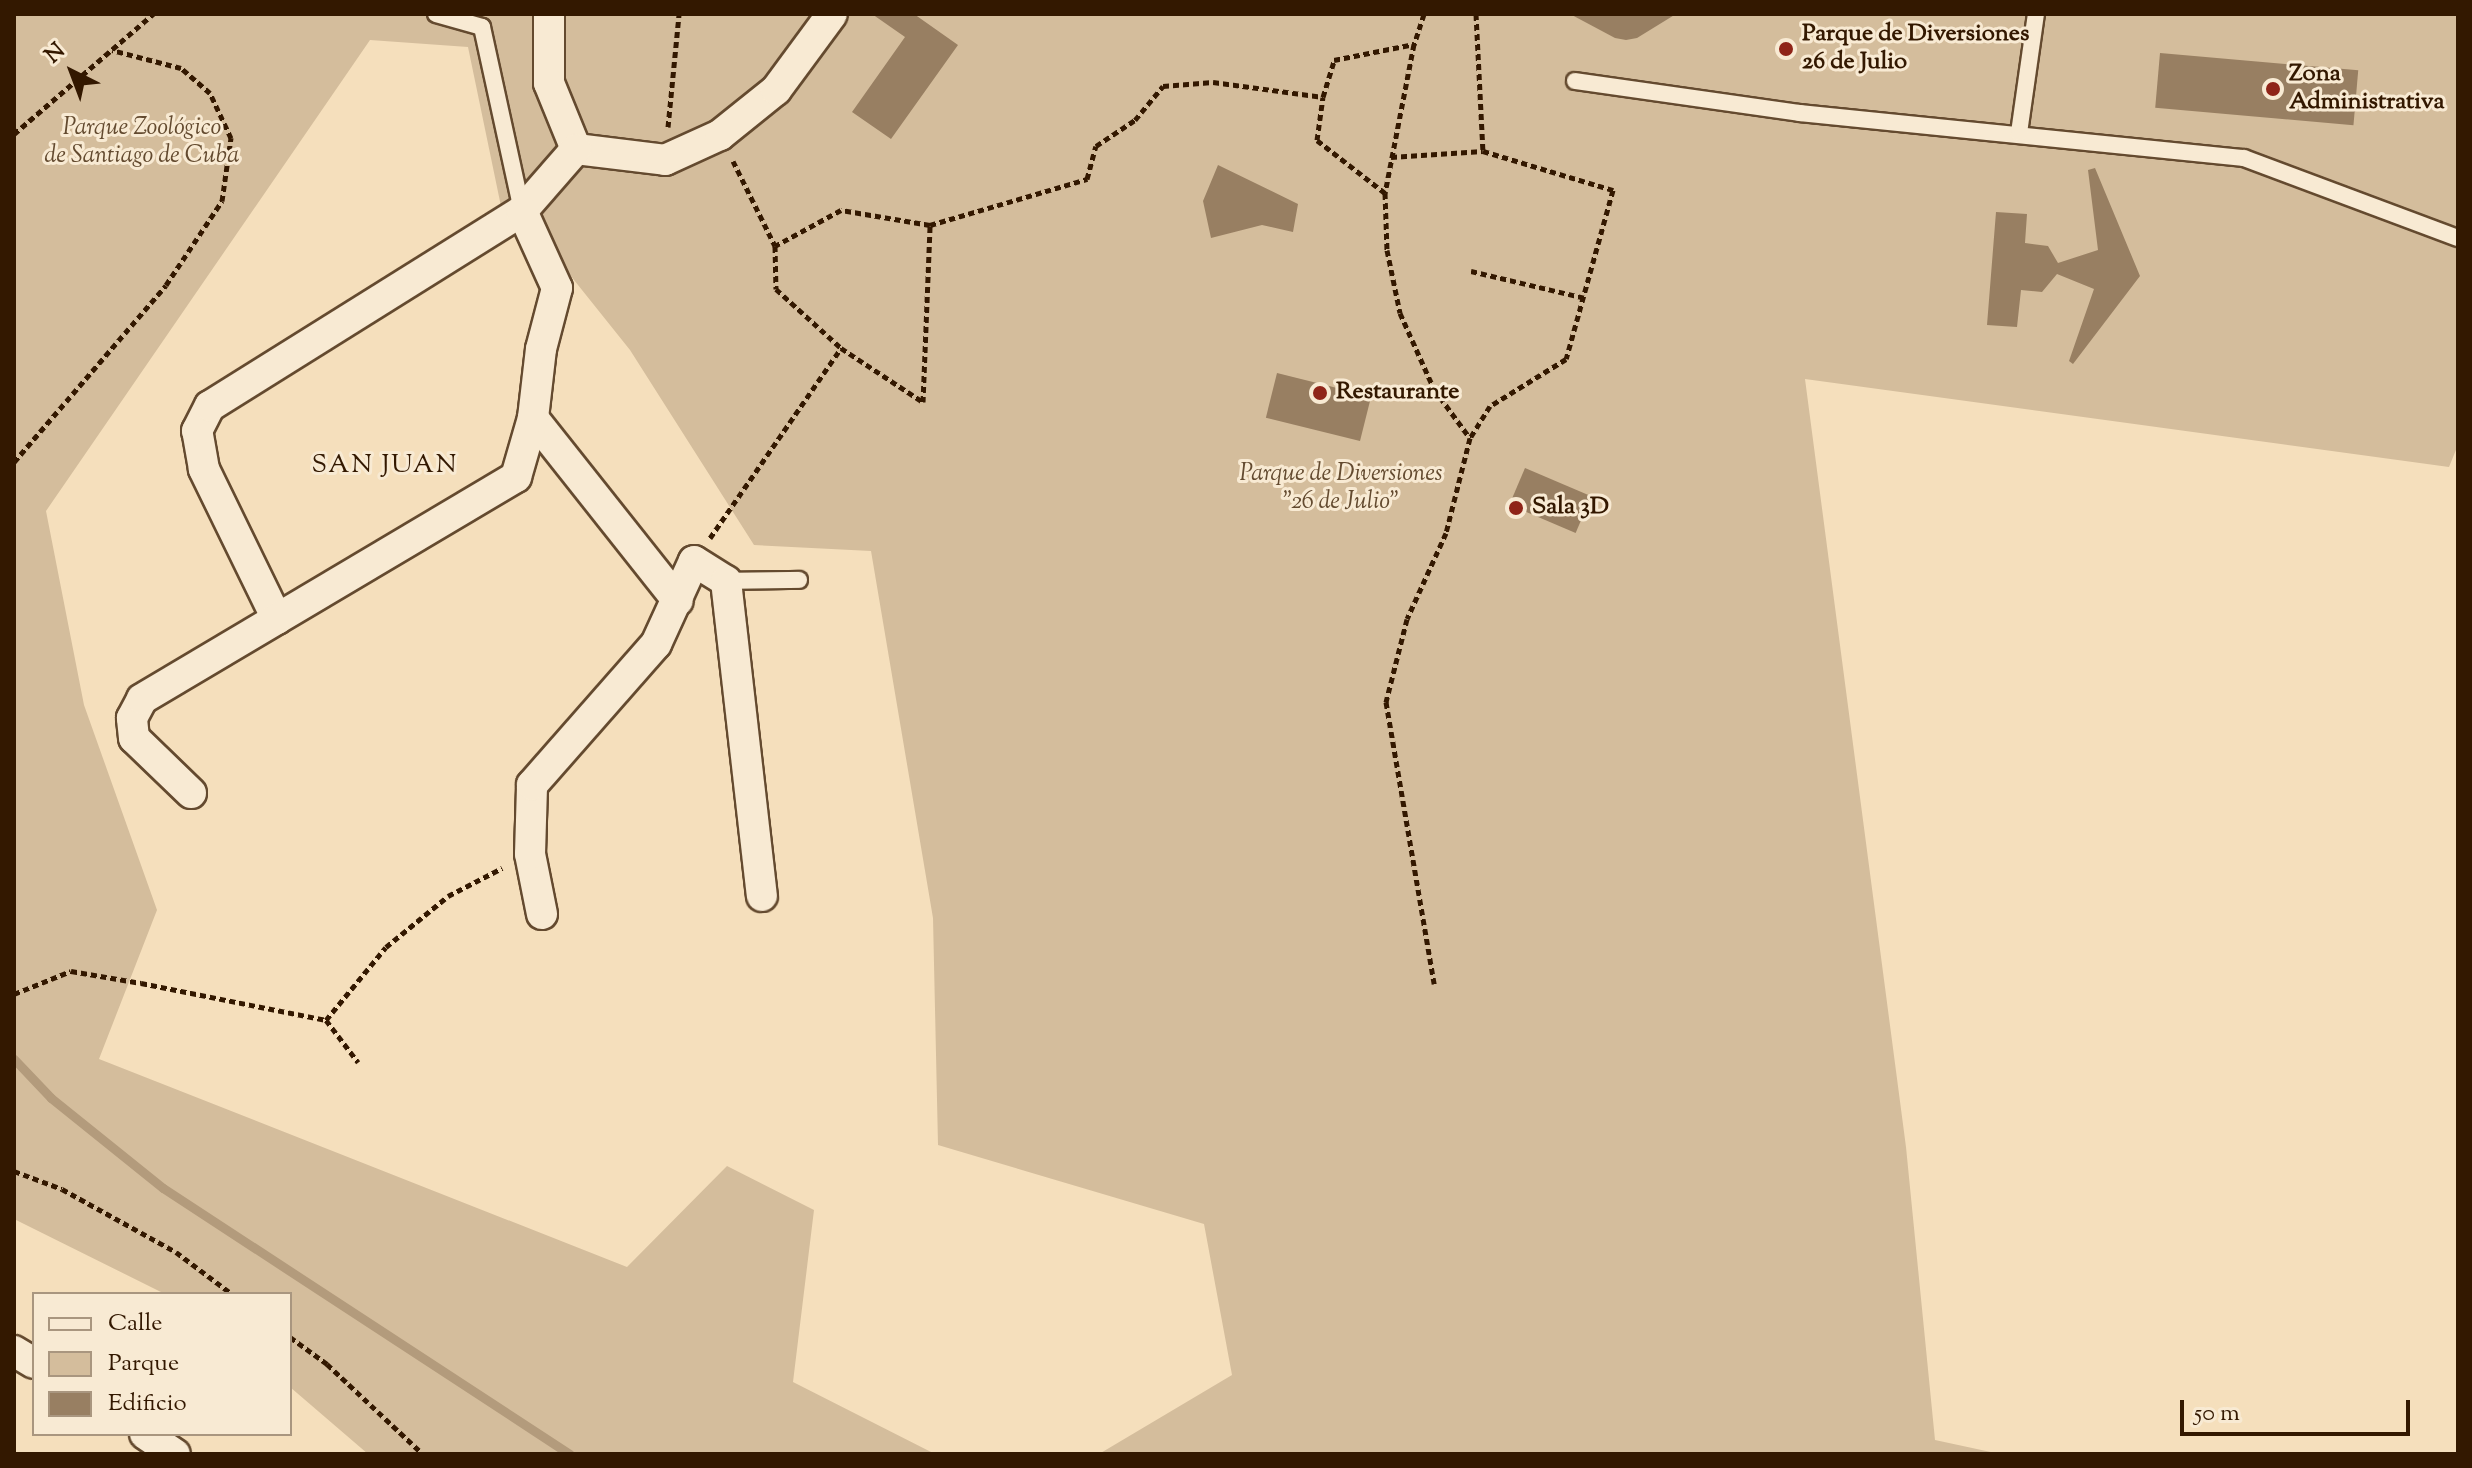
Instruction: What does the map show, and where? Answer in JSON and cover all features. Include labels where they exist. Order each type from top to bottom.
[{"type":"street","points":[[549,14],[549,83],[576,149]]},
{"type":"street","points":[[576,149],[665,160],[720,135],[776,90],[832,14]]},
{"type":"street","points":[[277,619],[204,469],[197,431],[210,406],[522,211],[576,149]]},
{"type":"street","points":[[191,793],[134,738],[132,718],[142,699],[516,477],[533,418],[541,349],[557,288],[522,211]]},
{"type":"street","points":[[533,418],[678,601]]},
{"type":"street","points":[[542,914],[530,854],[532,785],[656,644],[694,561],[726,581],[762,896]]},
{"type":"street","points":[[14,1351],[32,1362]]},
{"type":"street","points":[[148,1436],[175,1454]]},
{"type":"lane","points":[[436,14],[482,27],[522,211]]},
{"type":"lane","points":[[2019,133],[2036,14]]},
{"type":"lane","points":[[1575,81],[1800,113],[2244,158],[2458,238]]},
{"type":"lane","points":[[726,581],[799,580]]},
{"type":"path","points":[[14,134],[153,14]]},
{"type":"path","points":[[665,160],[679,14]]},
{"type":"path","points":[[1424,14],[1414,44],[1385,193],[1387,250],[1400,313],[1434,389],[1470,438]]},
{"type":"path","points":[[1476,14],[1483,151]]},
{"type":"path","points":[[1385,193],[1317,140],[1323,97],[1334,60],[1414,44]]},
{"type":"path","points":[[14,462],[166,285],[222,201],[231,138],[210,93],[181,68],[112,50]]},
{"type":"path","points":[[775,246],[841,210],[930,225],[1087,179],[1096,146],[1135,120],[1163,86],[1213,82],[1323,97]]},
{"type":"path","points":[[720,135],[775,246],[776,289],[841,348],[923,402],[930,225]]},
{"type":"path","points":[[1391,157],[1483,151],[1613,190],[1566,359],[1490,406],[1470,438],[1446,533],[1407,619],[1386,702],[1434,984]]},
{"type":"path","points":[[1471,271],[1585,298]]},
{"type":"path","points":[[694,561],[841,348]]},
{"type":"path","points":[[326,1020],[386,947],[448,896],[530,854]]},
{"type":"path","points":[[14,994],[71,971],[326,1020],[358,1062]]},
{"type":"path","points":[[14,1171],[62,1189],[176,1252],[229,1292]]},
{"type":"path","points":[[292,1338],[327,1364],[423,1454]]},
{"type":"green space","name":"Parque de Diversiones \"26 de Julio\"","points":[[14,14],[2458,14],[2458,445],[2449,467],[1805,379],[1906,1147],[1935,1440],[2000,1454],[1099,1454],[1232,1375],[1204,1224],[938,1145],[933,918],[871,551],[754,545],[630,350],[530,225],[545,211],[539,191],[503,216],[468,47],[370,40],[46,511],[84,705],[157,910],[99,1059],[627,1267],[727,1166],[814,1210],[793,1382],[935,1454],[368,1454],[292,1389],[292,1292],[161,1292],[14,1219]]},
{"type":"building","points":[[872,14],[914,14],[958,45],[891,139],[852,112],[905,37]]},
{"type":"building","points":[[1570,14],[1676,14],[1637,38],[1626,40],[1615,38]]},
{"type":"building","points":[[2160,53],[2358,70],[2353,125],[2155,108]]},
{"type":"building","points":[[1218,165],[1298,204],[1293,232],[1262,225],[1211,238],[1203,201]]},
{"type":"building","points":[[2095,168],[2140,276],[2073,364],[2069,361],[2094,289],[2057,274],[2042,292],[2021,290],[2017,327],[1987,325],[1996,212],[2027,214],[2025,243],[2048,246],[2058,263],[2098,250],[2088,170]]},
{"type":"building","points":[[1277,373],[1371,396],[1360,441],[1266,418]]},
{"type":"building","points":[[1525,468],[1591,496],[1576,533],[1509,505]]},
{"type":"waterway","points":[[14,1059],[51,1098],[163,1188],[570,1454]]},
{"type":"place","name":"Parque de Diversiones 26 de Julio","points":[[1786,49]]},
{"type":"place","name":"Zona Administrativa","points":[[2273,89]]},
{"type":"place","name":"Restaurante","points":[[1320,393]]},
{"type":"place","name":"Sala 3D","points":[[1516,508]]},
{"type":"district","name":"SAN JUAN","points":[[385,466]]},
{"type":"park label","name":"Parque Zoológico de Santiago de Cuba","points":[[142,143]]}]
